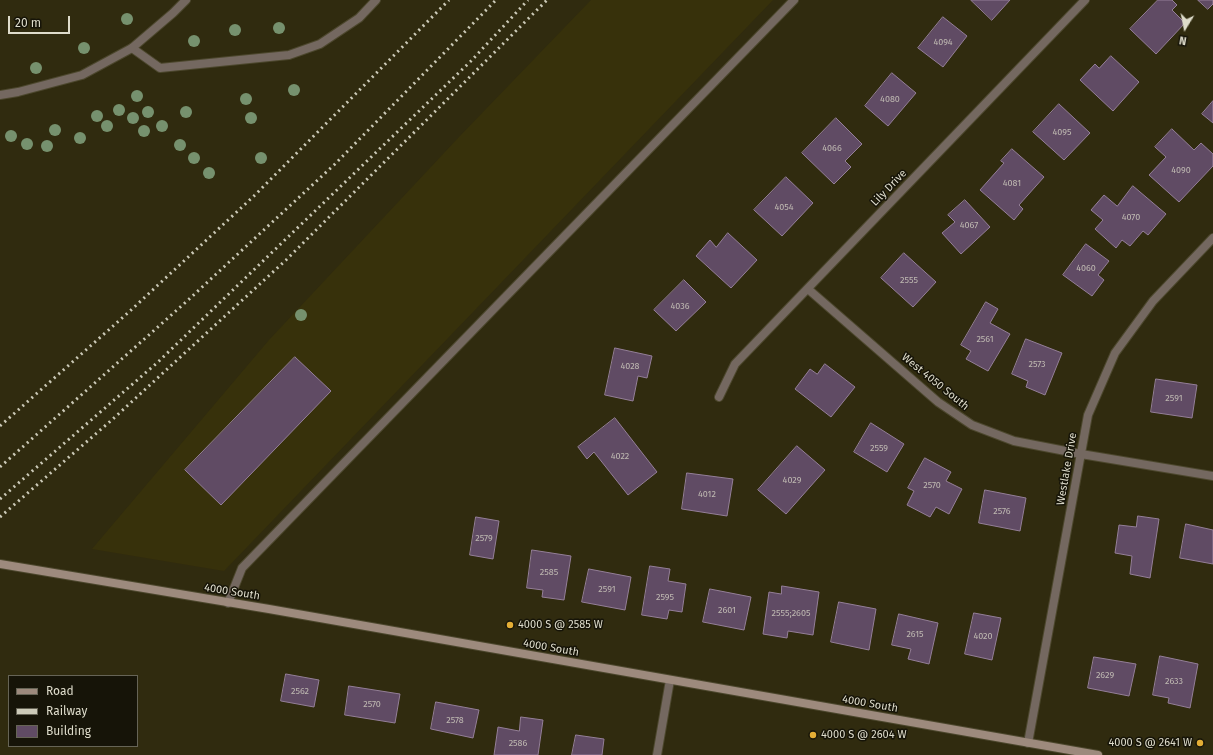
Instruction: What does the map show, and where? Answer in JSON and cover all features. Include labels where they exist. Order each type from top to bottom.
[{"type":"street","points":[[0,95],[18,92],[82,75],[132,48],[186,0]]},
{"type":"street","points":[[132,48],[160,68],[289,55],[320,44],[359,18],[376,0]]},
{"type":"street","points":[[228,603],[242,568],[794,0]]},
{"type":"street","name":"Lily Drive","points":[[719,397],[735,364],[1085,0]]},
{"type":"street","name":"Westlake Drive","points":[[1028,743],[1088,415],[1115,353],[1153,301],[1213,238]]},
{"type":"street","name":"West 4050 South","points":[[808,289],[938,402],[972,425],[1014,441],[1080,454],[1213,476]]},
{"type":"street","name":"4000 South","points":[[0,564],[1098,755]]},
{"type":"street","points":[[657,755],[670,680]]},
{"type":"shaded area","points":[[591,0],[773,0],[224,571],[92,549],[269,340],[459,137]]},
{"type":"building","points":[[971,0],[1010,0],[992,20]]},
{"type":"building","points":[[1158,0],[1172,0],[1177,5],[1172,10],[1185,23],[1156,54],[1130,29]]},
{"type":"building","points":[[1198,0],[1213,0],[1213,4],[1208,9]]},
{"type":"building","points":[[943,17],[967,36],[943,67],[918,48]]},
{"type":"building","points":[[1111,56],[1139,82],[1113,111],[1080,80],[1095,64],[1099,68]]},
{"type":"building","points":[[892,73],[916,93],[888,126],[865,106]]},
{"type":"building","points":[[1213,101],[1213,123],[1202,114]]},
{"type":"building","points":[[1059,104],[1090,133],[1064,160],[1033,132]]},
{"type":"building","points":[[836,118],[862,144],[845,161],[851,167],[834,184],[802,153]]},
{"type":"building","points":[[1172,129],[1194,150],[1201,143],[1213,154],[1213,166],[1179,202],[1149,175],[1166,157],[1155,147]]},
{"type":"building","points":[[1012,149],[1044,177],[1019,205],[1023,209],[1014,220],[980,190],[1004,163],[1001,161]]},
{"type":"building","points":[[786,177],[813,203],[782,236],[754,210]]},
{"type":"building","points":[[1133,186],[1166,214],[1148,235],[1143,231],[1130,246],[1122,240],[1116,248],[1095,229],[1103,220],[1091,210],[1104,195],[1117,206]]},
{"type":"building","points":[[965,200],[990,227],[961,254],[942,233],[955,222],[948,215]]},
{"type":"building","points":[[728,233],[757,260],[731,288],[696,256],[710,240],[716,247]]},
{"type":"building","points":[[1086,244],[1109,261],[1098,275],[1104,280],[1092,296],[1063,275]]},
{"type":"building","points":[[904,253],[936,282],[913,307],[881,278]]},
{"type":"building","points":[[684,280],[706,302],[676,331],[654,310]]},
{"type":"building","points":[[986,302],[998,309],[990,323],[1010,334],[988,371],[966,359],[971,351],[961,345]]},
{"type":"building","points":[[1026,339],[1062,353],[1045,395],[1026,387],[1028,381],[1012,374]]},
{"type":"building","points":[[615,348],[652,356],[647,378],[638,376],[633,401],[605,395]]},
{"type":"building","points":[[295,357],[331,391],[221,505],[185,470]]},
{"type":"building","points":[[825,364],[855,387],[831,417],[795,389],[810,369],[817,374]]},
{"type":"building","points":[[1156,379],[1197,385],[1192,418],[1151,412]]},
{"type":"building","points":[[615,418],[657,472],[628,495],[594,452],[587,459],[578,447]]},
{"type":"building","points":[[871,423],[904,444],[887,472],[854,452]]},
{"type":"building","points":[[797,446],[825,470],[786,514],[758,490]]},
{"type":"building","points":[[925,458],[951,472],[946,481],[962,489],[949,514],[936,507],[930,517],[907,505],[914,491],[908,488]]},
{"type":"building","points":[[687,473],[733,479],[727,516],[682,509]]},
{"type":"building","points":[[985,490],[1026,498],[1020,531],[979,523]]},
{"type":"building","points":[[1138,516],[1159,519],[1150,578],[1130,574],[1132,556],[1115,553],[1119,525],[1136,527]]},
{"type":"building","points":[[476,517],[499,521],[493,559],[470,555]]},
{"type":"building","points":[[1186,524],[1213,530],[1213,564],[1180,558]]},
{"type":"building","points":[[532,550],[571,556],[564,600],[542,597],[543,590],[527,588]]},
{"type":"building","points":[[650,566],[670,569],[668,581],[686,584],[682,612],[669,610],[667,619],[642,615]]},
{"type":"building","points":[[589,569],[631,577],[625,610],[582,602]]},
{"type":"building","points":[[782,586],[819,592],[813,635],[788,631],[787,638],[763,634],[769,592],[781,594]]},
{"type":"building","points":[[710,589],[751,597],[744,630],[703,622]]},
{"type":"building","points":[[839,602],[876,609],[869,650],[831,642]]},
{"type":"building","points":[[974,613],[1001,618],[992,660],[965,654]]},
{"type":"building","points":[[899,614],[938,623],[929,664],[908,659],[911,649],[892,645]]},
{"type":"building","points":[[1160,656],[1198,664],[1190,708],[1168,703],[1169,698],[1153,695]]},
{"type":"building","points":[[1094,657],[1136,664],[1129,696],[1088,688]]},
{"type":"building","points":[[286,674],[319,680],[314,707],[281,701]]},
{"type":"building","points":[[349,686],[400,694],[395,723],[345,715]]},
{"type":"building","points":[[436,702],[479,710],[473,738],[431,729]]},
{"type":"building","points":[[521,717],[543,720],[538,755],[494,755],[498,727],[519,731]]},
{"type":"building","points":[[576,735],[604,739],[602,755],[572,755]]},
{"type":"railway","points":[[0,426],[130,311],[255,195],[449,0]]},
{"type":"railway","points":[[0,467],[186,302],[335,164],[496,0]]},
{"type":"railway","points":[[0,499],[158,362],[471,61],[528,0]]},
{"type":"railway","points":[[0,517],[114,418],[286,260],[547,0]]},
{"type":"place","name":"4000 S @ 2585 W","points":[[510,625]]},
{"type":"place","name":"4000 S @ 2604 W","points":[[813,735]]},
{"type":"place","name":"4000 S @ 2641 W","points":[[1200,743]]}]
